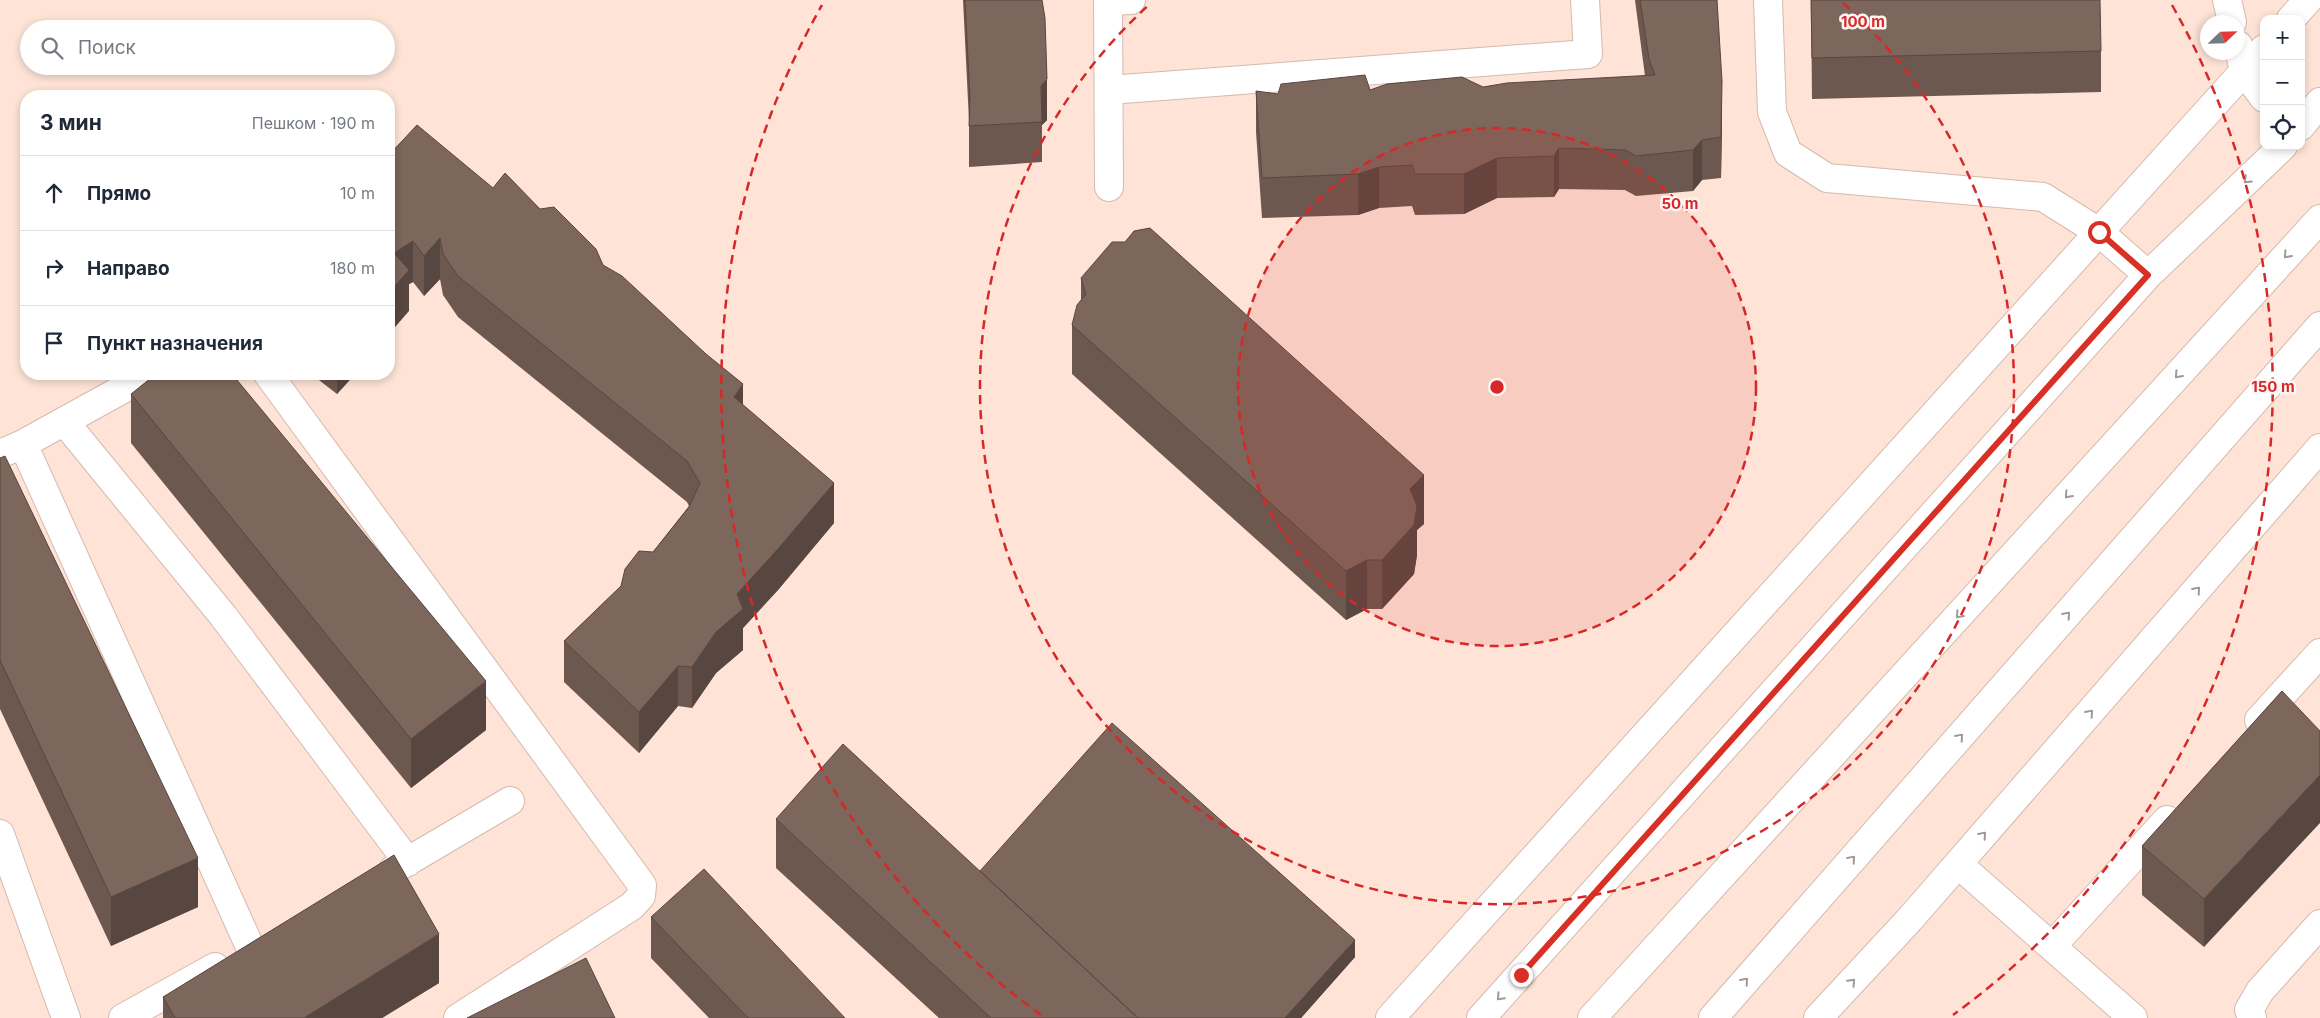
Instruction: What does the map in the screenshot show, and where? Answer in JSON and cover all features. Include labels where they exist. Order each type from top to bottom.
[{"type":"street","points":[[1109,187],[1108,1],[1131,0]]},
{"type":"street","points":[[1109,90],[1588,54],[1585,0]]},
{"type":"street","points":[[1768,0],[1772,112],[1788,152],[1828,178],[2043,197],[2099,232],[2148,275]]},
{"type":"street","points":[[2227,0],[2230,15]]},
{"type":"street","points":[[2295,15],[2308,0]]},
{"type":"street","points":[[1390,1018],[2260,54]]},
{"type":"street","points":[[2241,60],[2244,72],[2260,93]]},
{"type":"street","points":[[2305,121],[2320,102]]},
{"type":"street","points":[[1481,1018],[2148,275],[2279,150]]},
{"type":"street","points":[[1592,1018],[2320,219]]},
{"type":"street","points":[[1713,1018],[2320,326]]},
{"type":"street","points":[[123,1018],[259,942],[11,449],[139,380]]},
{"type":"street","points":[[272,380],[642,885],[641,896],[632,906],[458,1018]]},
{"type":"street","points":[[64,421],[224,617],[408,862]]},
{"type":"street","points":[[1818,1018],[1910,919],[2320,448]]},
{"type":"street","points":[[2240,741],[2320,653]]},
{"type":"street","points":[[2052,946],[2186,800]]},
{"type":"street","points":[[373,881],[510,801]]},
{"type":"street","points":[[0,834],[66,1018]]},
{"type":"street","points":[[1958,864],[2133,1018]]},
{"type":"street","points":[[2252,1018],[2249,1010],[2260,991],[2320,924]]},
{"type":"building","points":[[965,0],[1042,0],[1045,18],[1047,79],[1041,86],[1042,122],[969,126],[970,100]]},
{"type":"building","points":[[1640,0],[1717,0],[1722,81],[1721,137],[1702,140],[1693,150],[1636,156],[1625,150],[1559,148],[1554,156],[1497,158],[1464,174],[1415,174],[1412,165],[1379,167],[1358,174],[1262,178],[1256,91],[1278,94],[1281,84],[1365,75],[1370,90],[1387,84],[1462,77],[1483,87],[1507,83],[1655,75],[1649,59]]},
{"type":"building","points":[[1811,0],[2100,0],[2101,51],[1812,58]]},
{"type":"building","points":[[417,125],[493,188],[505,173],[540,209],[554,207],[596,249],[603,265],[622,276],[706,354],[743,384],[734,397],[834,483],[737,594],[743,609],[716,632],[692,667],[678,666],[639,712],[564,641],[621,586],[625,569],[639,551],[653,552],[689,507],[700,483],[687,461],[458,276],[443,254],[440,238],[424,256],[413,241],[395,252],[395,149]]},
{"type":"building","points":[[1150,228],[1424,475],[1410,489],[1417,506],[1414,525],[1382,560],[1367,560],[1346,571],[1072,325],[1077,305],[1086,294],[1081,278],[1112,242],[1125,242],[1134,231]]},
{"type":"building","points":[[395,254],[409,270],[395,286]]},
{"type":"building","points":[[148,380],[237,380],[486,681],[411,739],[131,394]]},
{"type":"building","points":[[5,456],[198,858],[111,897],[0,660],[0,458]]},
{"type":"building","points":[[2282,691],[2320,731],[2320,775],[2204,899],[2142,846]]},
{"type":"building","points":[[1112,723],[1355,940],[1285,1018],[1138,1018],[980,871]]},
{"type":"building","points":[[843,744],[1138,1018],[991,1018],[776,819]]},
{"type":"building","points":[[394,855],[439,934],[304,1018],[175,1018],[163,997]]},
{"type":"building","points":[[704,869],[845,1018],[748,1018],[651,917]]},
{"type":"building","points":[[586,958],[615,1018],[467,1018]]},
{"type":"route","points":[[1521,975],[2148,275],[2099,232]]}]
